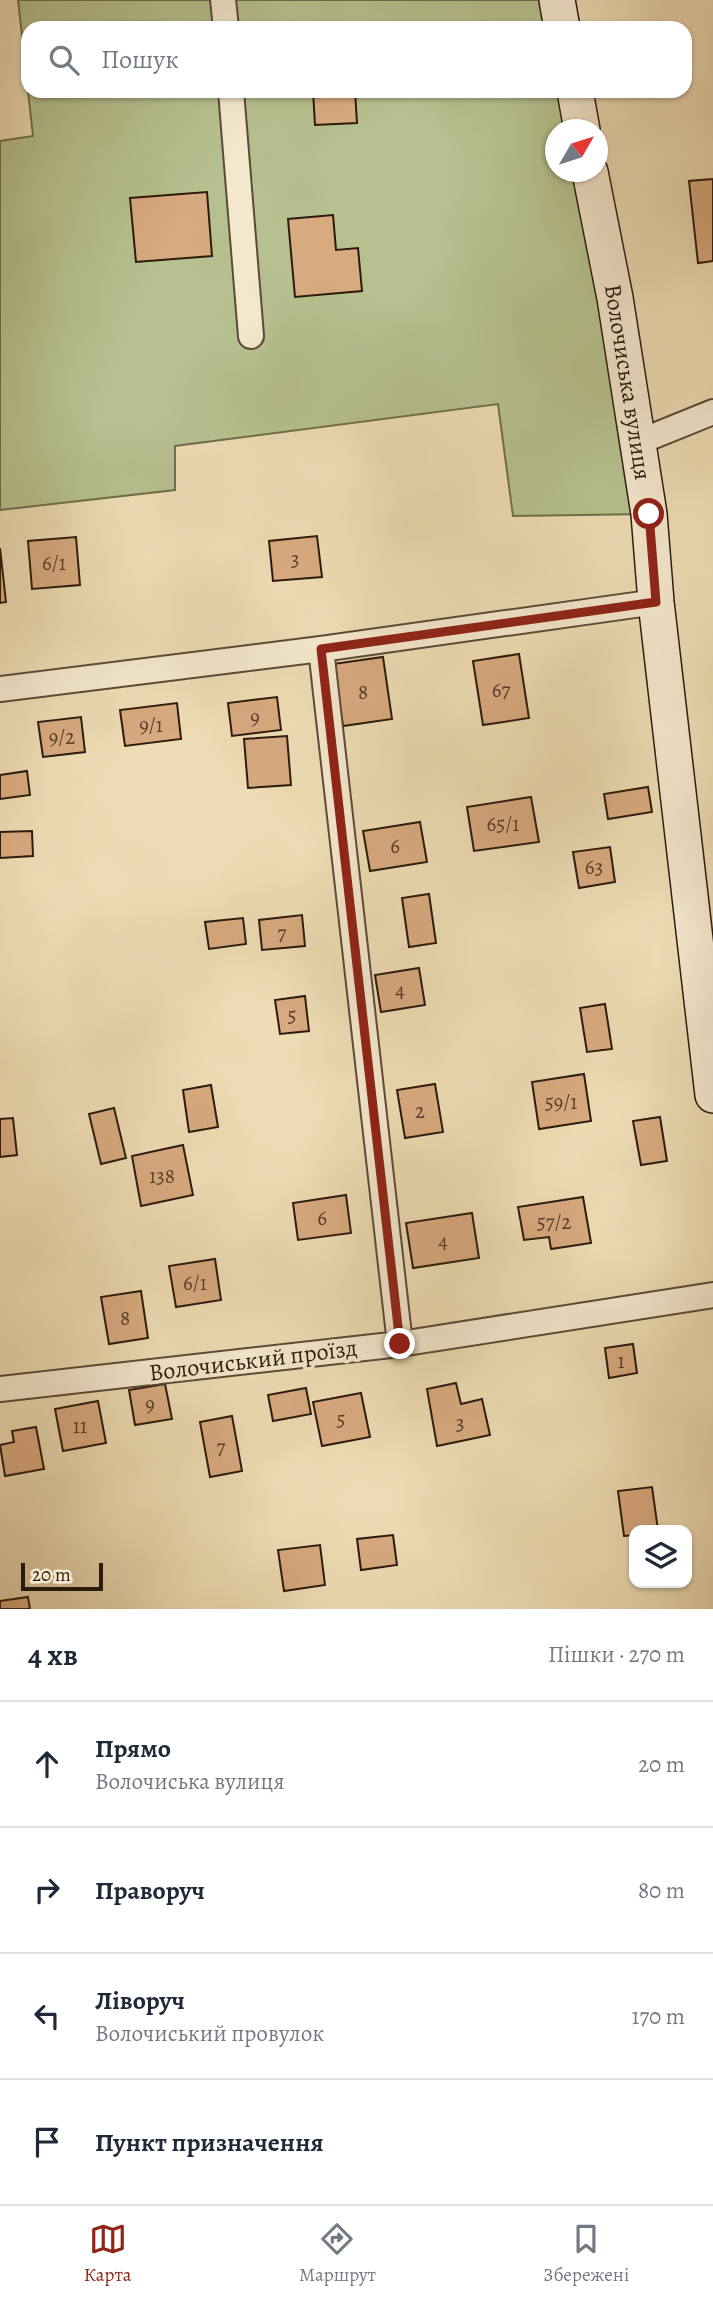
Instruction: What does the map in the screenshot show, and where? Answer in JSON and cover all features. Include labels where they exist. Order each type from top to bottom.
[{"type":"main road","points":[[557,0],[561,21]]},
{"type":"main road","points":[[576,98],[580,119]]},
{"type":"main road","name":"Волочиська вулиця","points":[[592,182],[639,442],[713,1095]]},
{"type":"street","points":[[223,0],[225,21]]},
{"type":"street","points":[[232,98],[251,337]]},
{"type":"street","points":[[639,442],[713,412]]},
{"type":"street","points":[[0,689],[321,649],[656,602]]},
{"type":"street","points":[[321,649],[400,1344]]},
{"type":"street","name":"Волочиський проїзд","points":[[0,1390],[400,1344],[713,1295]]},
{"type":"green space","points":[[18,0],[557,0],[561,21],[21,21],[21,27]]},
{"type":"green space","points":[[29,98],[576,98],[580,119],[545,119],[545,182],[592,182],[649,514],[513,516],[498,404],[175,446],[175,490],[0,510],[0,141],[33,136]]},
{"type":"building","points":[[313,98],[355,98],[357,123],[315,125]]},
{"type":"building","points":[[713,179],[713,261],[698,263],[689,181]]},
{"type":"building","points":[[207,192],[212,256],[136,262],[130,198]]},
{"type":"building","points":[[333,215],[336,250],[358,248],[362,291],[295,297],[288,219]]},
{"type":"building","points":[[317,536],[322,577],[273,581],[269,541]]},
{"type":"building","points":[[76,537],[80,585],[32,589],[28,541]]},
{"type":"building","points":[[0,548],[6,602],[0,603]]},
{"type":"building","points":[[519,654],[529,718],[483,725],[473,661]]},
{"type":"building","points":[[383,657],[392,719],[343,726],[333,664]]},
{"type":"building","points":[[277,697],[281,730],[232,736],[228,703]]},
{"type":"building","points":[[177,703],[181,739],[125,746],[120,710]]},
{"type":"building","points":[[81,717],[85,752],[43,757],[38,722]]},
{"type":"building","points":[[287,736],[291,785],[248,788],[244,739]]},
{"type":"building","points":[[27,771],[30,795],[0,799],[0,775]]},
{"type":"building","points":[[648,787],[652,812],[608,819],[604,794]]},
{"type":"building","points":[[531,797],[539,842],[474,851],[467,807]]},
{"type":"building","points":[[420,822],[427,862],[370,871],[363,831]]},
{"type":"building","points":[[32,831],[33,856],[0,858],[0,832]]},
{"type":"building","points":[[610,847],[615,882],[579,888],[573,852]]},
{"type":"building","points":[[429,894],[436,943],[409,947],[402,898]]},
{"type":"building","points":[[302,915],[305,946],[262,950],[259,920]]},
{"type":"building","points":[[243,918],[246,944],[209,949],[205,922]]},
{"type":"building","points":[[419,968],[425,1005],[381,1012],[375,975]]},
{"type":"building","points":[[305,996],[309,1031],[280,1034],[275,1000]]},
{"type":"building","points":[[605,1004],[612,1049],[587,1052],[580,1008]]},
{"type":"building","points":[[584,1074],[591,1121],[539,1129],[532,1082]]},
{"type":"building","points":[[435,1084],[443,1132],[405,1138],[397,1090]]},
{"type":"building","points":[[211,1085],[218,1127],[189,1132],[183,1090]]},
{"type":"building","points":[[114,1108],[126,1158],[101,1164],[89,1114]]},
{"type":"building","points":[[660,1117],[667,1161],[641,1165],[633,1121]]},
{"type":"building","points":[[13,1118],[17,1155],[0,1157],[0,1119]]},
{"type":"building","points":[[183,1145],[193,1195],[141,1206],[132,1156]]},
{"type":"building","points":[[346,1195],[351,1233],[298,1240],[293,1203]]},
{"type":"building","points":[[583,1197],[591,1243],[551,1249],[549,1237],[524,1240],[518,1207]]},
{"type":"building","points":[[472,1213],[479,1258],[413,1268],[406,1223]]},
{"type":"building","points":[[215,1259],[221,1300],[176,1307],[169,1266]]},
{"type":"building","points":[[141,1291],[148,1338],[109,1344],[101,1297]]},
{"type":"building","points":[[633,1344],[637,1373],[609,1378],[605,1348]]},
{"type":"building","points":[[456,1383],[461,1404],[482,1399],[490,1435],[437,1446],[427,1389]]},
{"type":"building","points":[[165,1384],[172,1419],[135,1425],[129,1390]]},
{"type":"building","points":[[306,1388],[311,1414],[273,1421],[268,1395]]},
{"type":"building","points":[[361,1393],[370,1437],[322,1446],[313,1402]]},
{"type":"building","points":[[98,1401],[106,1443],[63,1451],[55,1409]]},
{"type":"building","points":[[232,1416],[242,1471],[210,1477],[200,1422]]},
{"type":"building","points":[[36,1427],[44,1469],[5,1476],[0,1445],[14,1442],[12,1431]]},
{"type":"building","points":[[652,1487],[657,1525],[629,1525],[629,1536],[624,1536],[618,1491]]},
{"type":"building","points":[[393,1535],[397,1565],[361,1570],[357,1539]]},
{"type":"building","points":[[320,1545],[325,1585],[284,1591],[278,1550]]},
{"type":"building","points":[[28,1597],[30,1609],[0,1609],[0,1601]]},
{"type":"route","points":[[400,1344],[321,649],[656,602],[649,514]]}]
